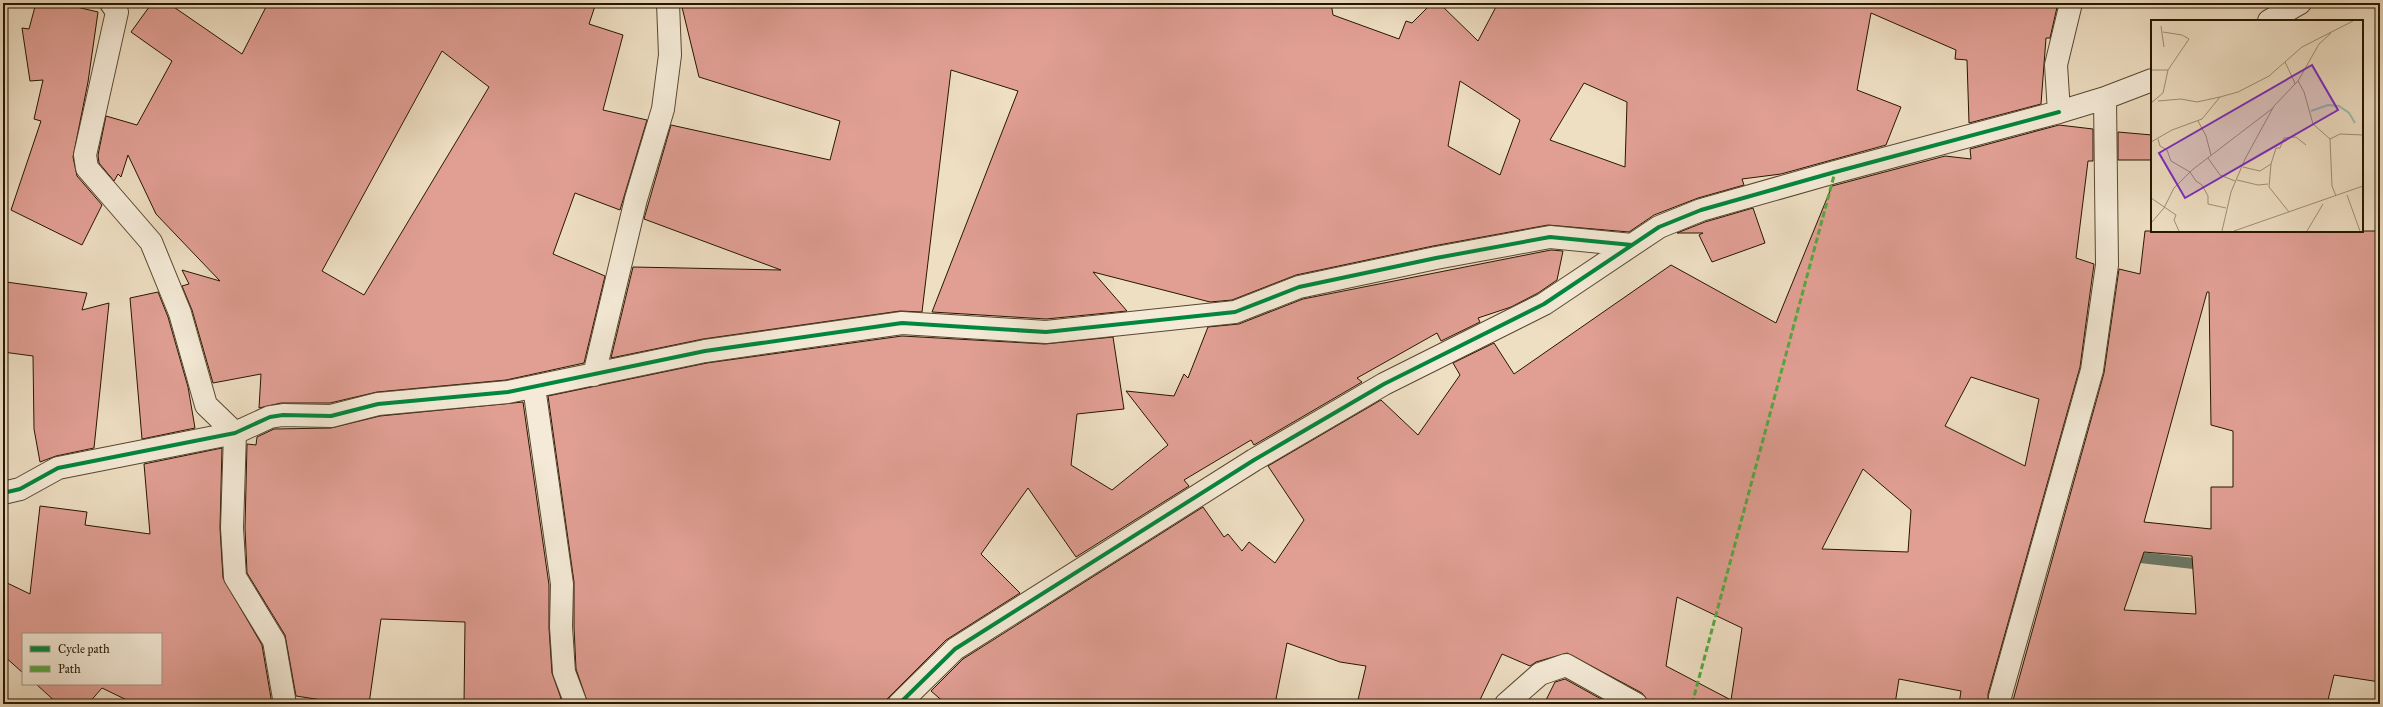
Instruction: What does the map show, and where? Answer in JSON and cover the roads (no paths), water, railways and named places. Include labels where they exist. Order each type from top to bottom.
[{"type":"street","points":[[110,3],[117,12],[85,155],[87,168],[151,242],[180,313],[206,405],[235,433],[232,528],[235,577],[274,641],[285,704]]},
{"type":"street","points":[[594,375],[636,199],[663,109],[670,55],[668,3]]},
{"type":"street","points":[[2059,112],[2056,64],[2071,3]]},
{"type":"street","points":[[2271,20],[2300,3]]},
{"type":"street","points":[[899,704],[955,649],[1254,460],[1384,384],[1544,304],[1659,227],[1701,210],[1835,172],[2059,112],[2105,98],[2151,80]]},
{"type":"street","points":[[2000,704],[2000,697],[2092,370],[2107,266],[2105,98]]},
{"type":"street","points":[[3,492],[20,489],[58,468],[235,433],[270,417],[283,415],[331,416],[378,404],[508,392],[705,351],[902,323],[1046,332],[1235,312],[1299,287],[1436,258],[1550,237],[1632,245]]},
{"type":"street","points":[[534,387],[562,584],[561,627],[564,672],[576,704]]},
{"type":"street","points":[[1506,704],[1540,674],[1566,665],[1636,704]]},
{"type":"waterway","points":[[2127,556],[2207,565]]}]
